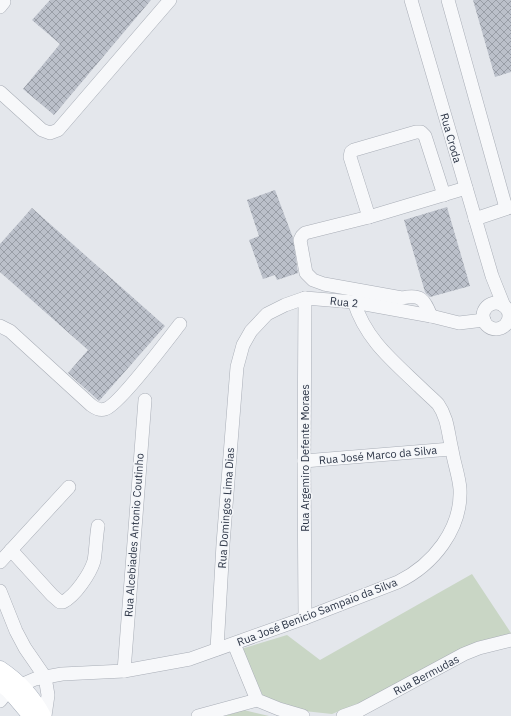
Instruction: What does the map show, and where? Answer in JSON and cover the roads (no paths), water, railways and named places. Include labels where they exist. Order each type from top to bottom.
[{"type":"main road","points":[[0,669],[8,690],[31,716]]},
{"type":"main road","points":[[8,690],[38,706],[44,716]]},
{"type":"street","points":[[0,92],[42,130],[50,133],[58,130],[170,0]]},
{"type":"street","points":[[448,0],[508,207],[475,219]]},
{"type":"street","name":"Rua Croda","points":[[414,2],[475,219],[492,276],[504,306]]},
{"type":"street","points":[[369,217],[350,157],[351,152],[354,150],[416,132],[421,132],[425,136],[444,195]]},
{"type":"street","points":[[431,316],[423,300],[417,296],[402,298],[324,284],[312,280],[306,273],[299,242],[305,233],[369,217],[466,188]]},
{"type":"street","name":"Rua Croda","points":[[491,304],[492,276]]},
{"type":"street","name":"Rua 2","points":[[237,367],[243,345],[251,331],[267,314],[285,305],[305,298],[354,302],[431,316],[460,323],[484,320]]},
{"type":"street","name":"Rua Argemiro Defente Moraes","points":[[305,298],[305,618]]},
{"type":"street","name":"Rua José Benicio Sampaio da Silva","points":[[8,690],[29,680],[74,672],[124,671],[190,659],[386,588],[410,576],[434,554],[445,541],[456,521],[459,500],[459,481],[451,449],[448,425],[441,409],[437,404],[376,343],[367,332],[359,318],[354,302]]},
{"type":"street","points":[[491,304],[500,304],[504,306],[509,314],[509,324],[495,329],[486,324],[484,320],[484,311],[491,304]]},
{"type":"street","points":[[0,326],[10,331],[91,405],[100,410],[110,407],[123,394],[180,324]]},
{"type":"street","name":"Rua Domingos Lima Dias","points":[[217,649],[237,367]]},
{"type":"street","name":"Rua Alcebiades Antonio Coutinho","points":[[124,671],[144,400]]},
{"type":"street","name":"Rua José Marco da Silva","points":[[304,461],[451,449]]},
{"type":"street","points":[[0,562],[69,487]]},
{"type":"street","points":[[11,550],[60,602],[67,600],[80,587],[90,570],[94,562],[98,526]]},
{"type":"street","points":[[0,591],[19,636],[45,677],[48,696],[44,716]]},
{"type":"street","name":"Rua Bermudas","points":[[343,716],[360,710],[464,654],[479,648],[511,640]]},
{"type":"street","points":[[234,644],[258,700]]},
{"type":"street","points":[[198,716],[258,700],[279,709],[303,716]]}]
